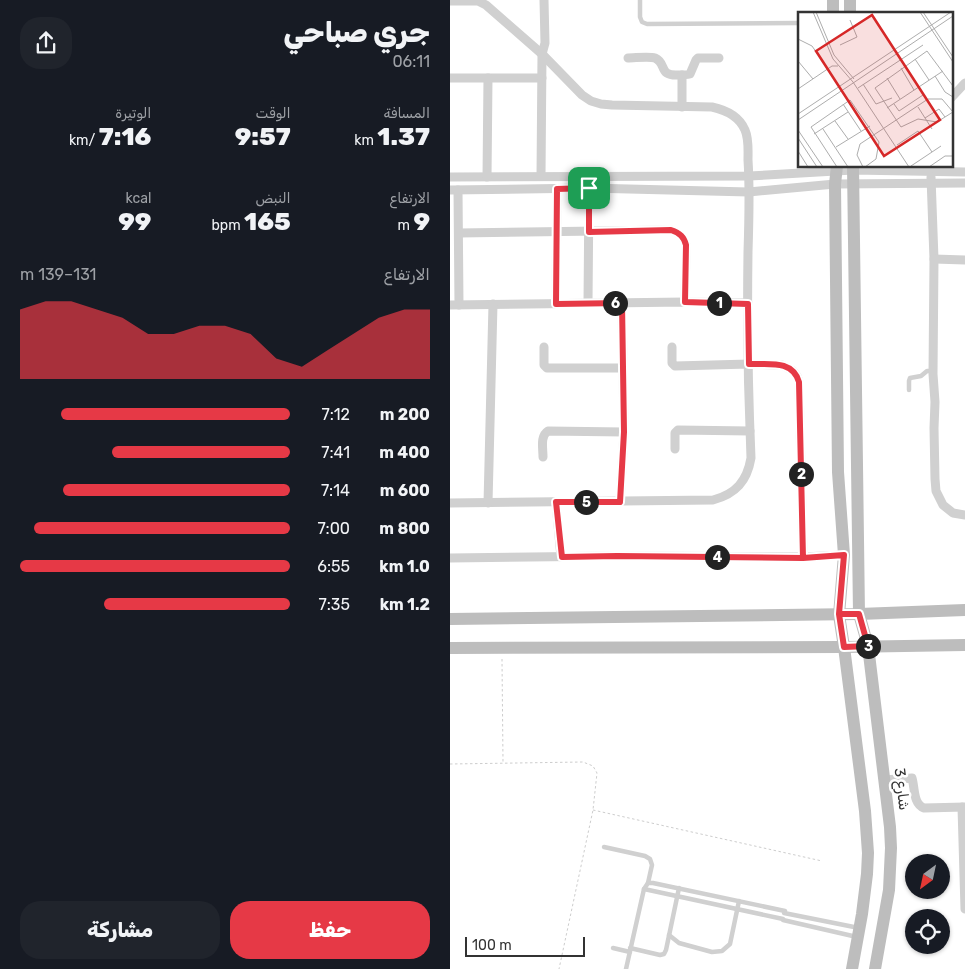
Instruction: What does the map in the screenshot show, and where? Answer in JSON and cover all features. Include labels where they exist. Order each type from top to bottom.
[{"type":"street","points":[[542,176],[544,0]]},
{"type":"street","points":[[450,1],[478,1],[486,5],[542,54],[582,95],[591,101],[612,105],[712,107],[731,113],[744,128],[747,137],[749,176],[748,304],[751,458],[750,467],[736,489],[713,500],[450,503]]},
{"type":"street","points":[[628,58],[655,58],[659,60],[669,75],[690,74],[698,58],[718,58]]},
{"type":"street","points":[[682,75],[682,106]]},
{"type":"street","points":[[450,78],[542,78]]},
{"type":"street","points":[[487,177],[488,78]]},
{"type":"street","points":[[952,97],[965,83]]},
{"type":"street","points":[[450,177],[749,176],[837,168],[930,169],[965,172]]},
{"type":"street","points":[[837,168],[835,184],[838,472],[844,555],[839,614],[868,846],[867,874],[852,969]]},
{"type":"street","name":"شارع 3","points":[[853,168],[859,614],[868,646],[891,834],[889,890],[875,969]]},
{"type":"street","points":[[930,169],[934,259],[933,374],[936,490],[948,510],[965,515]]},
{"type":"street","points":[[748,304],[685,302],[454,305],[459,233],[454,190],[589,188],[749,192],[835,184],[965,183]]},
{"type":"street","points":[[588,303],[589,188]]},
{"type":"street","points":[[556,304],[557,189]]},
{"type":"street","points":[[459,233],[671,230],[677,232],[686,245],[685,302]]},
{"type":"street","points":[[934,259],[965,260]]},
{"type":"street","points":[[620,502],[624,432],[622,303]]},
{"type":"street","points":[[488,503],[493,304]]},
{"type":"street","points":[[544,346],[544,365],[547,368],[623,368]]},
{"type":"street","points":[[672,347],[672,363],[675,366],[782,365],[793,371],[797,376],[799,382],[803,558]]},
{"type":"street","points":[[675,449],[675,433],[678,430],[750,431]]},
{"type":"street","points":[[543,457],[543,437],[548,431],[624,432]]},
{"type":"street","points":[[556,502],[562,557]]},
{"type":"street","points":[[450,558],[617,556],[803,558],[844,555]]},
{"type":"street","points":[[450,618],[859,614],[965,610]]},
{"type":"street","points":[[450,648],[965,645]]},
{"type":"street","points":[[884,780],[912,778],[917,803],[924,808],[963,807],[965,908]]},
{"type":"street","points":[[864,811],[888,807]]},
{"type":"lane","points":[[640,0],[640,16],[642,22],[647,24],[798,23]]},
{"type":"lane","points":[[909,390],[910,378],[921,376],[927,371],[933,374]]},
{"type":"lane","points":[[604,847],[645,856],[650,859],[652,865],[648,882],[644,889],[626,969]]},
{"type":"lane","points":[[648,882],[739,901],[784,916],[859,932]]},
{"type":"lane","points":[[613,948],[664,954],[679,888]]},
{"type":"lane","points":[[644,889],[859,932]]},
{"type":"lane","points":[[669,935],[679,944],[712,952],[722,951],[730,944],[739,901]]},
{"type":"path","points":[[502,648],[503,763]]},
{"type":"path","points":[[450,764],[583,762],[593,766],[596,773],[592,810],[559,969]]},
{"type":"path","points":[[592,810],[822,861]]},
{"type":"route","points":[[589,188],[557,189],[556,304],[622,303],[624,432],[620,502],[556,502],[562,557],[803,558],[844,555],[839,614],[859,614],[868,646],[844,647],[839,614],[844,555],[803,558],[799,382],[797,376],[788,367],[782,365],[749,364],[748,304],[685,302],[686,245],[681,235],[677,232],[671,230],[589,232],[589,188]]}]
